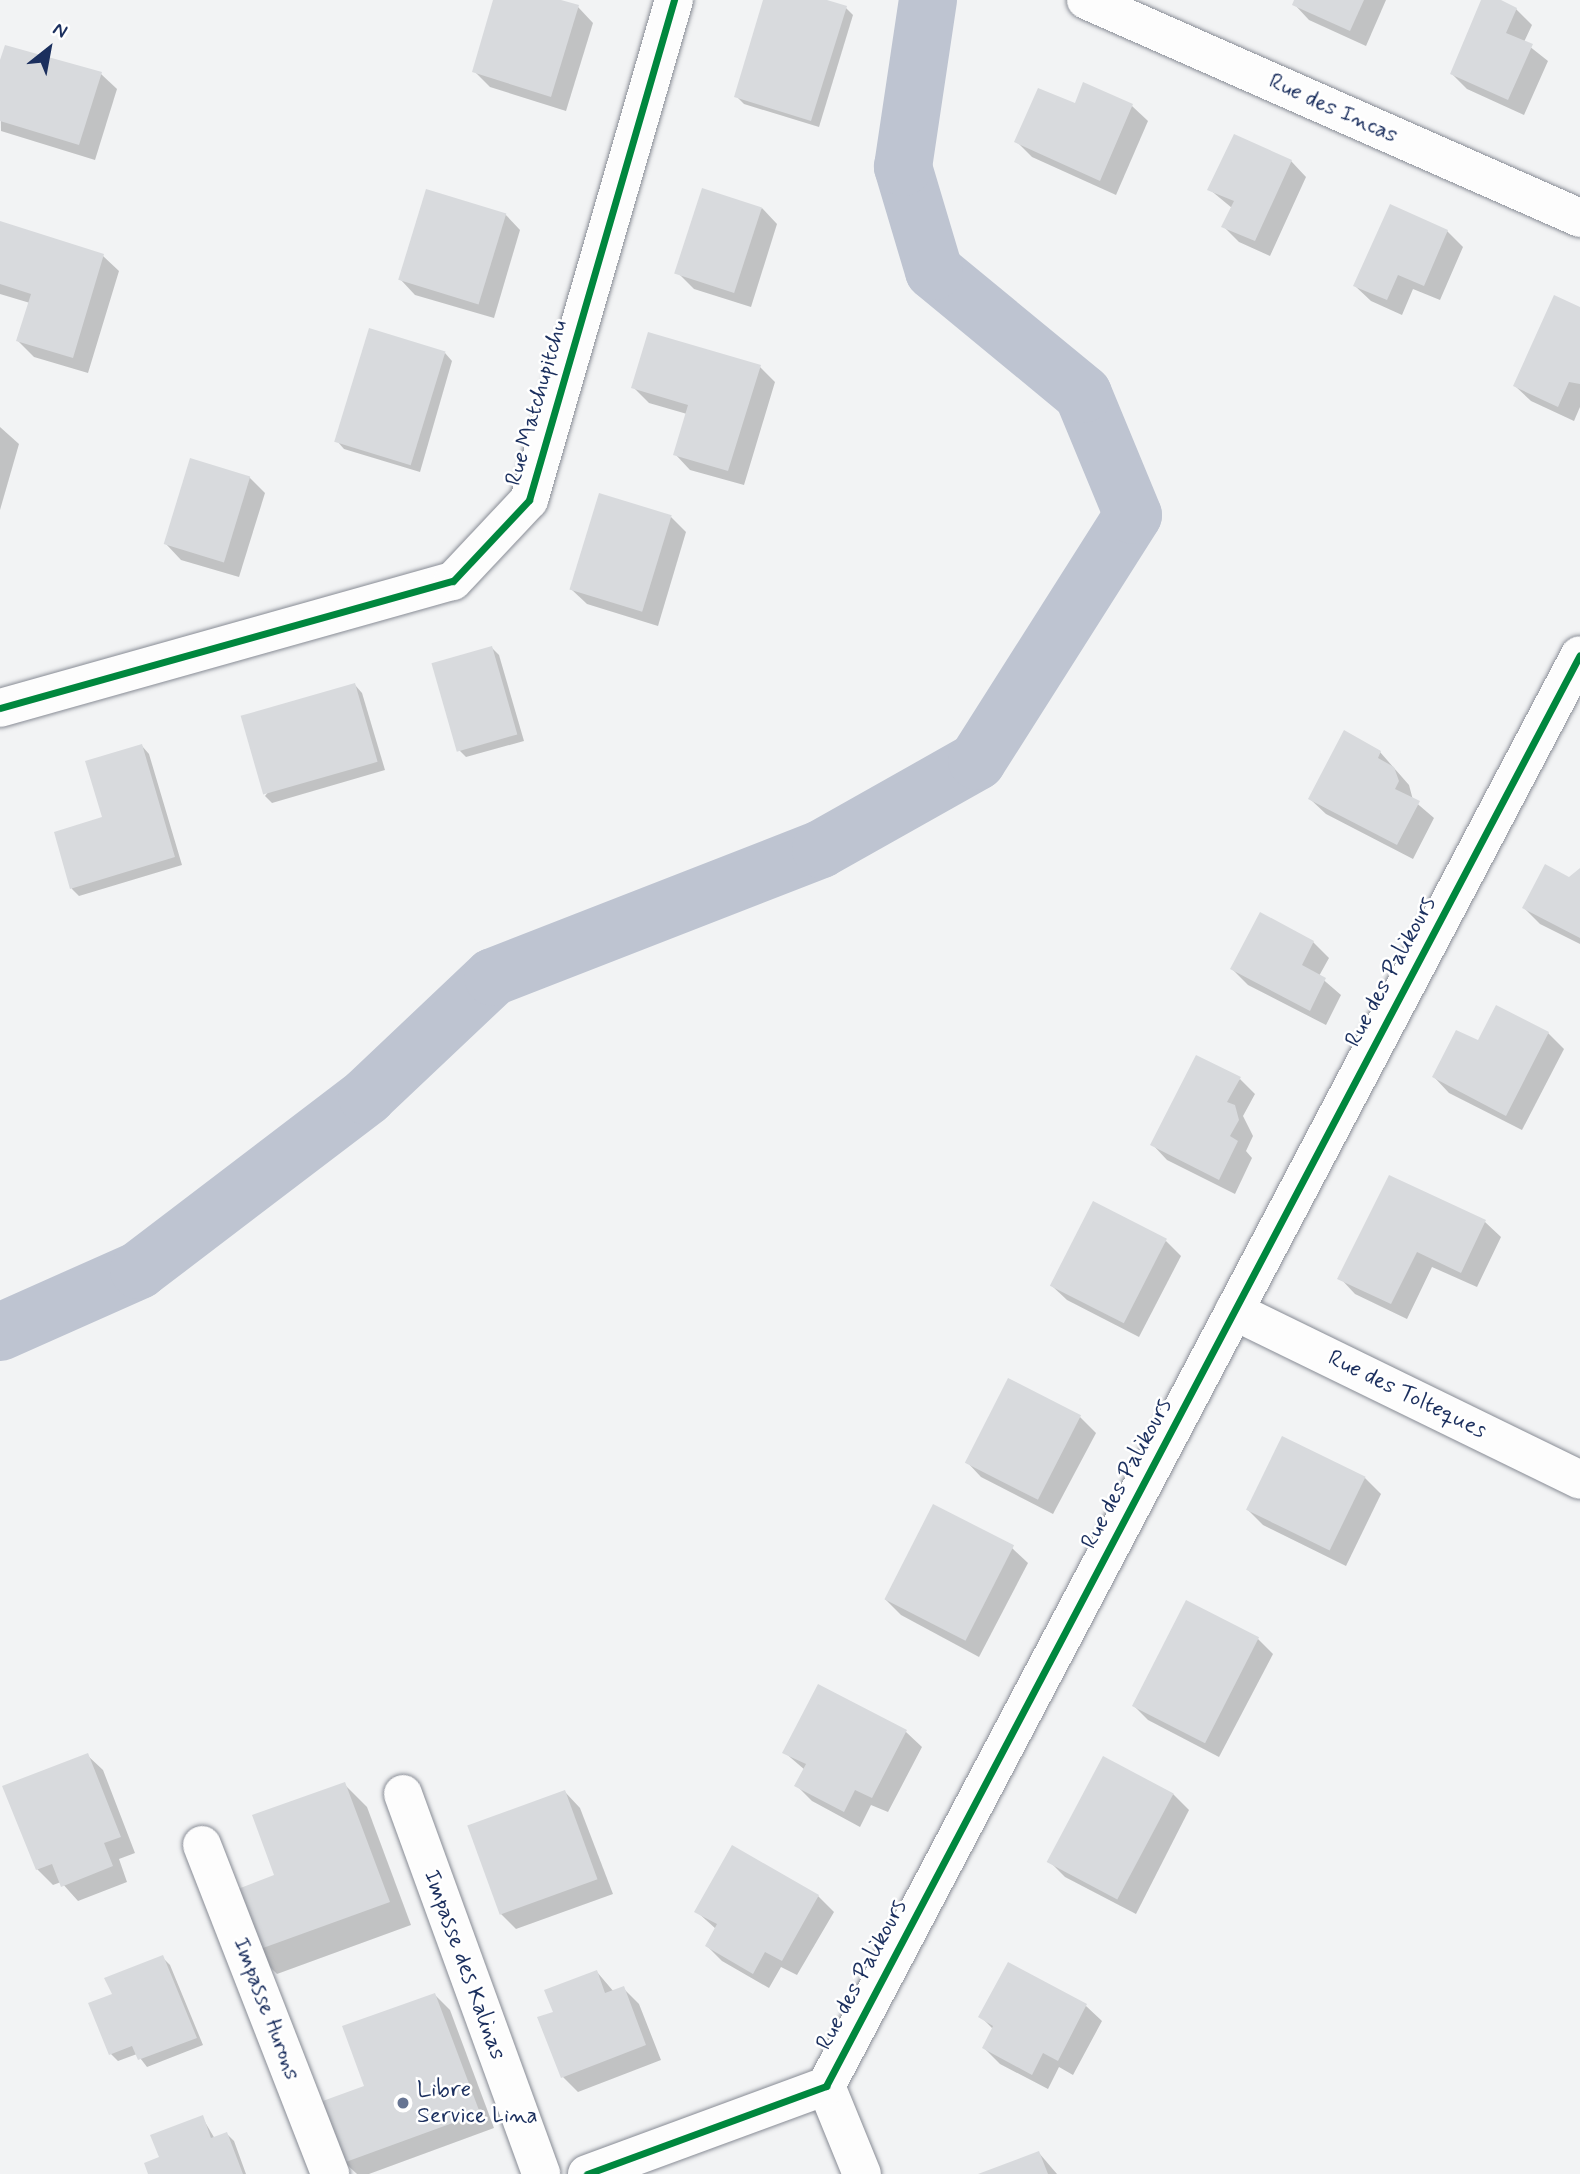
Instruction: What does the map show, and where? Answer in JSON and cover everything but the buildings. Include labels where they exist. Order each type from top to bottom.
[{"type":"street","name":"Rue Matchupitchu","points":[[0,708],[453,581],[529,500],[674,0]]},
{"type":"street","name":"Rue des Incas","points":[[1086,0],[1580,218]]},
{"type":"street","name":"Rue des Palikours","points":[[587,2174],[826,2086],[1580,655]]},
{"type":"street","name":"Rue des Tolteques","points":[[1234,1311],[1580,1480]]},
{"type":"street","name":"Impasse des Kalinas","points":[[403,1794],[541,2174]]},
{"type":"street","name":"Impasse Hurons","points":[[202,1845],[330,2174]]},
{"type":"street","points":[[826,2086],[862,2174]]},
{"type":"waterway","points":[[0,1332],[139,1270],[367,1096],[493,977],[821,849],[977,761],[1133,515],[1083,394],[934,271],[903,167],[928,0]]},
{"type":"cycle path","points":[[0,708],[453,581],[529,500],[674,0]]},
{"type":"cycle path","points":[[587,2174],[826,2086],[1580,655]]},
{"type":"place","name":"Libre Service Lina","points":[[403,2103]]}]
